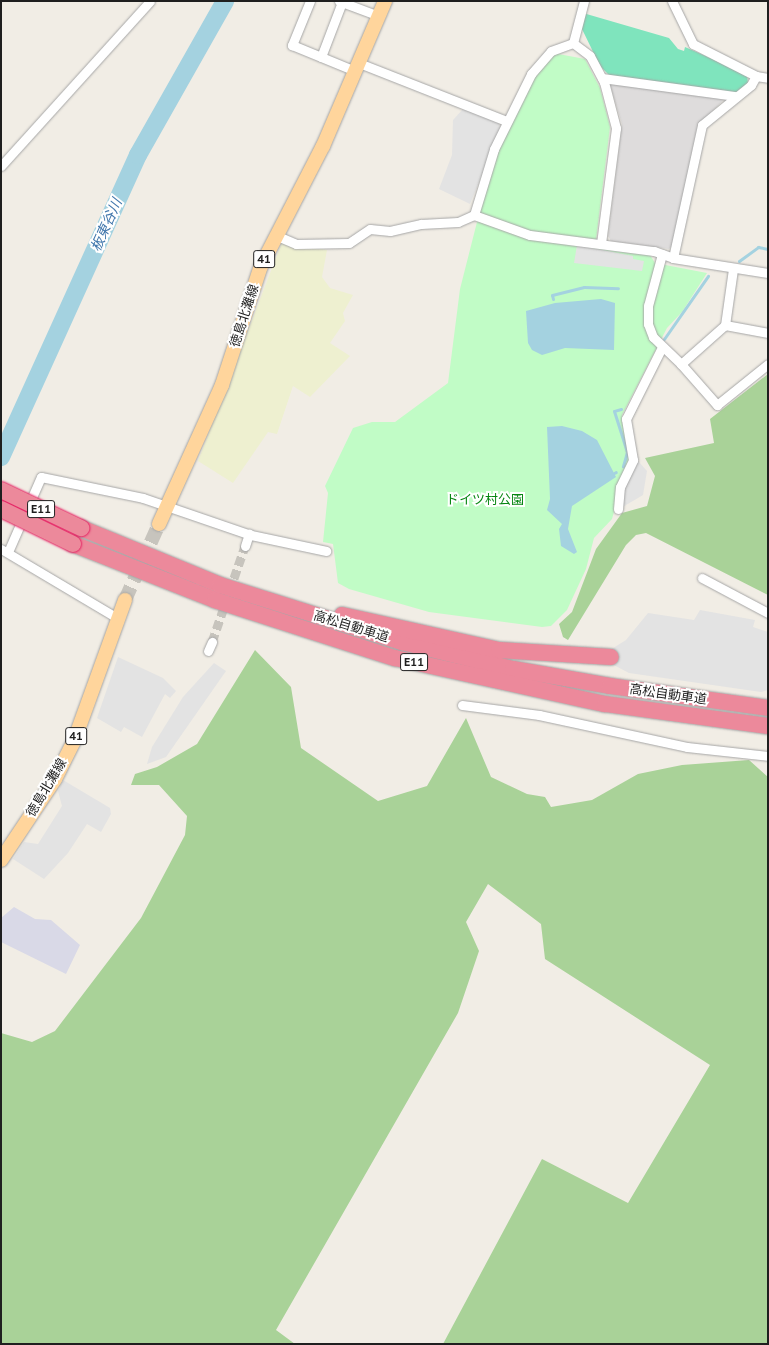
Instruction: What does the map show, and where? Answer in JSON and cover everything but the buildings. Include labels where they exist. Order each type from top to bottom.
[{"type":"highway","name":"高松自動車道","points":[[1,490],[81,528],[220,585],[341,625],[513,669],[674,697],[768,708]]},
{"type":"highway","name":"高松自動車道","points":[[1,509],[73,544],[215,600],[395,658],[519,687],[672,715],[768,726]]},
{"type":"highway","points":[[220,585],[499,650],[611,657]]},
{"type":"highway","points":[[672,715],[732,732],[768,737]]},
{"type":"main road","name":"徳島北灘線","points":[[158,524],[222,385],[275,235],[324,146],[385,1]]},
{"type":"main road","name":"徳島北灘線","points":[[1,860],[55,779],[74,741],[117,618],[125,600]]},
{"type":"street","points":[[1,166],[150,1]]},
{"type":"street","points":[[310,1],[292,45],[321,57],[357,67],[506,121]]},
{"type":"street","points":[[573,43],[584,1]]},
{"type":"street","points":[[672,1],[693,44],[756,76],[768,78]]},
{"type":"street","points":[[321,57],[341,2],[379,16]]},
{"type":"street","points":[[573,43],[590,56],[602,78],[616,128],[601,244]]},
{"type":"street","points":[[474,216],[487,166],[506,121],[538,65],[551,51],[573,43]]},
{"type":"street","points":[[673,258],[702,125],[736,96],[756,76]]},
{"type":"street","points":[[602,78],[736,96]]},
{"type":"street","points":[[275,235],[296,244],[349,243],[370,229],[390,231],[426,223],[458,222],[474,216],[524,233],[662,254],[673,258],[733,269],[768,273]]},
{"type":"street","points":[[662,254],[648,306],[648,324],[652,337],[681,364],[717,405],[768,364]]},
{"type":"street","points":[[681,364],[724,325],[733,269]]},
{"type":"street","points":[[724,325],[768,333]]},
{"type":"street","points":[[618,509],[620,487],[633,460],[626,419],[662,347]]},
{"type":"street","points":[[117,618],[4,551],[41,477],[143,498],[249,534],[326,551]]},
{"type":"street","points":[[245,546],[249,534]]},
{"type":"street","points":[[702,578],[768,612]]},
{"type":"street","points":[[208,651],[212,642]]},
{"type":"street","points":[[462,705],[539,715],[687,748],[768,756]]},
{"type":"shaded area","points":[[609,82],[725,98],[699,126],[673,245],[669,249],[611,241],[608,236],[622,124]]},
{"type":"shaded area","points":[[463,109],[498,122],[501,129],[470,204],[439,189],[452,155],[453,120]]},
{"type":"shaded area","points":[[577,245],[633,256],[633,259],[644,261],[642,271],[574,263]]},
{"type":"shaded area","points":[[638,461],[647,471],[643,495],[621,508],[623,489]]},
{"type":"shaded area","points":[[700,610],[755,620],[753,627],[768,632],[768,690],[761,692],[629,673],[610,663],[610,650],[626,640],[648,613],[694,620]]},
{"type":"shaded area","points":[[118,657],[163,678],[176,691],[170,698],[165,694],[142,737],[124,727],[121,732],[97,718]]},
{"type":"shaded area","points":[[214,663],[226,671],[166,757],[147,764],[152,747],[183,697]]},
{"type":"shaded area","points":[[63,780],[110,808],[111,814],[101,832],[87,824],[68,853],[44,879],[13,859],[24,842],[38,844],[62,806],[58,791]]},
{"type":"shaded area","points":[[14,907],[35,919],[51,920],[80,945],[66,974],[1,942],[1,918]]},
{"type":"green space","points":[[583,13],[669,38],[678,49],[684,51],[685,47],[747,74],[748,84],[736,93],[610,76],[600,66],[581,27]]},
{"type":"green space","name":"ドイツ村公園","points":[[553,53],[585,59],[600,88],[610,127],[595,248],[650,255],[655,263],[707,273],[682,312],[667,328],[622,415],[629,458],[612,519],[594,538],[586,569],[567,610],[551,626],[542,627],[429,612],[349,589],[338,583],[333,544],[323,542],[328,493],[325,486],[353,428],[372,422],[395,422],[448,383],[460,289],[491,167],[528,84]]},
{"type":"green space","points":[[282,242],[327,250],[322,277],[330,288],[353,295],[343,313],[345,321],[330,343],[350,356],[310,397],[293,386],[277,434],[268,432],[233,483],[198,461]]},
{"type":"green space","points":[[768,374],[768,595],[646,533],[636,535],[626,545],[568,640],[563,637],[559,624],[572,612],[596,549],[622,513],[647,506],[655,476],[645,458],[714,443],[710,419]]},
{"type":"green space","points":[[255,650],[291,687],[301,748],[378,801],[427,786],[466,718],[491,777],[527,794],[545,797],[551,807],[592,800],[638,774],[682,765],[749,760],[768,777],[768,1344],[443,1344],[542,1159],[628,1203],[710,1065],[545,959],[541,924],[488,884],[466,922],[479,951],[458,1013],[276,1330],[295,1344],[1,1344],[1,1033],[32,1042],[55,1031],[141,918],[185,835],[187,816],[159,785],[131,785],[135,774],[157,767],[197,744]]},
{"type":"water","points":[[601,299],[615,303],[614,350],[565,348],[542,355],[532,350],[528,343],[526,311],[555,303]]},
{"type":"water","points":[[562,426],[582,431],[597,440],[616,477],[572,506],[568,529],[577,552],[574,554],[561,546],[559,529],[562,524],[547,510],[550,499],[547,427]]},
{"type":"waterway","name":"板東谷川","points":[[1,457],[138,155],[225,1]]},
{"type":"waterway","points":[[739,261],[758,247],[768,249]]},
{"type":"waterway","points":[[664,339],[708,276]]},
{"type":"waterway","points":[[553,299],[552,295],[584,287],[618,288]]},
{"type":"waterway","points":[[621,409],[614,411],[627,452],[623,466]]},
{"type":"tunnel","points":[[125,600],[159,524]]},
{"type":"tunnel","points":[[212,642],[245,546]]}]
